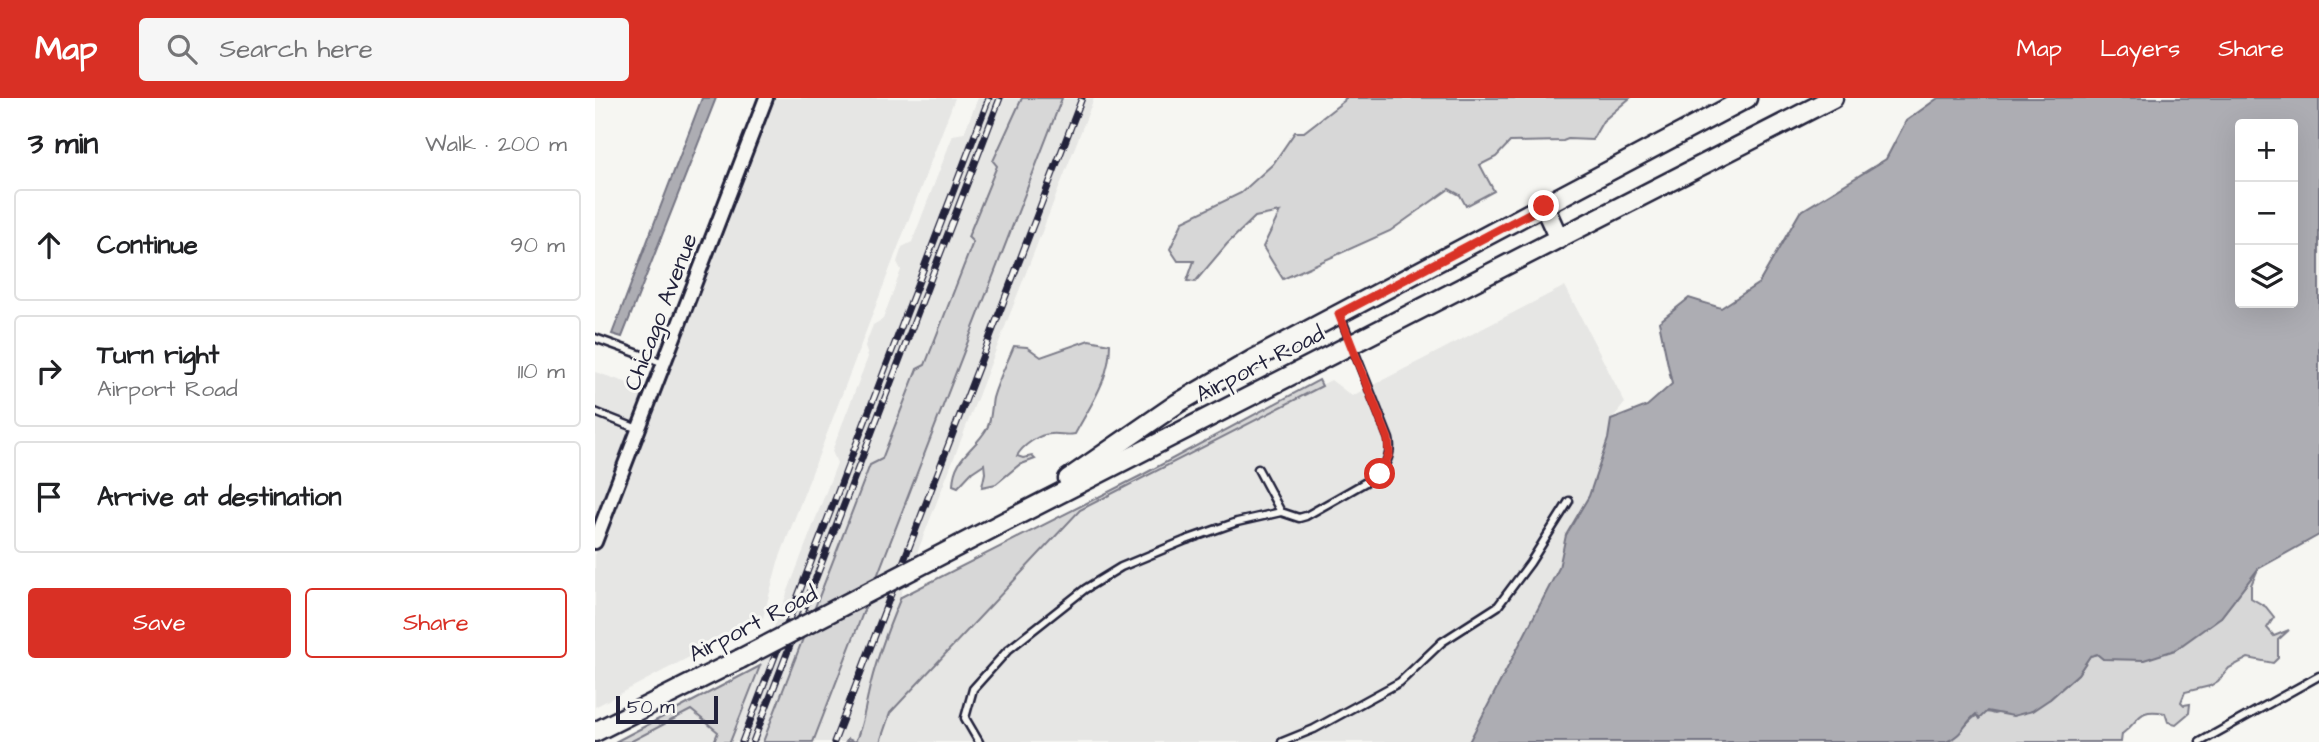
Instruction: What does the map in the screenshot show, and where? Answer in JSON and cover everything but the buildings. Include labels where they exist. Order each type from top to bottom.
[{"type":"main road","name":"Airport Road","points":[[1008,520],[1178,403],[1252,360],[1747,98]]},
{"type":"main road","name":"Airport Road","points":[[595,732],[1833,98]]},
{"type":"main road","points":[[1544,206],[1559,239]]},
{"type":"street","name":"Chicago Avenue","points":[[595,542],[765,98]]},
{"type":"lane","points":[[979,742],[965,718],[973,689],[1008,650],[1085,589],[1121,567],[1237,522],[1281,512],[1290,516],[1306,516],[1380,474],[1387,464],[1390,446],[1339,314]]},
{"type":"lane","points":[[595,338],[664,363]]},
{"type":"lane","points":[[595,412],[638,429]]},
{"type":"lane","points":[[1258,469],[1281,512]]},
{"type":"lane","points":[[1282,742],[1314,729],[1400,682],[1442,642],[1498,606],[1531,564],[1569,501]]},
{"type":"lane","points":[[2200,742],[2319,676]]},
{"type":"shaded area","points":[[702,98],[716,98],[622,337],[612,334]]},
{"type":"shaded area","points":[[770,98],[955,98],[778,562],[763,618],[595,707],[595,555]]},
{"type":"shaded area","points":[[978,98],[1022,98],[993,161],[997,166],[968,236],[973,242],[925,365],[916,369],[882,459],[870,465],[763,742],[730,742],[837,463],[832,451],[868,357],[865,346],[873,325],[883,319],[901,270],[897,262],[902,247],[912,242],[953,135],[964,133]]},
{"type":"shaded area","points":[[1022,98],[1062,98],[813,742],[763,742],[870,465],[882,459],[917,369],[925,365],[973,242],[968,237],[997,166],[993,161]]},
{"type":"shaded area","points":[[1062,98],[1094,98],[894,612],[868,695],[863,726],[855,742],[848,739],[846,742],[813,742]]},
{"type":"shaded area","points":[[1345,98],[1630,98],[1603,121],[1592,140],[1510,142],[1496,157],[1480,165],[1494,191],[1466,206],[1460,195],[1449,189],[1390,231],[1283,279],[1263,247],[1280,212],[1255,217],[1227,244],[1195,282],[1187,281],[1194,261],[1178,261],[1170,249],[1183,221],[1241,193],[1273,164],[1295,132],[1304,132]]},
{"type":"shaded area","points":[[1938,98],[2319,98],[2319,535],[2258,569],[2221,617],[2175,650],[2144,660],[2103,659],[2097,654],[2090,656],[2078,674],[2032,711],[2013,716],[1987,711],[1979,719],[1976,714],[1960,733],[1946,742],[1469,742],[1559,568],[1566,535],[1589,496],[1608,439],[1611,420],[1647,406],[1672,384],[1659,322],[1689,298],[1721,308],[1759,283],[1800,212],[1886,159],[1906,121]]},
{"type":"shaded area","points":[[1565,286],[1625,403],[1611,420],[1608,439],[1589,496],[1566,535],[1559,568],[1469,742],[880,742],[890,713],[1080,510],[1331,380],[1352,396]]},
{"type":"shaded area","points":[[1089,340],[1110,344],[1109,357],[1099,391],[1075,434],[1046,435],[1031,441],[1017,456],[1032,456],[1035,459],[1019,465],[996,484],[982,487],[984,464],[958,487],[953,485],[960,461],[988,426],[995,391],[1014,346],[1027,347],[1041,357]]},
{"type":"shaded area","points":[[595,372],[646,389],[595,520]]},
{"type":"shaded area","points":[[1319,380],[1322,386],[1080,510],[890,713],[880,742],[855,742],[862,725],[878,657],[901,597],[1144,474]]},
{"type":"shaded area","points":[[2258,569],[2251,585],[2251,598],[2266,607],[2274,617],[2267,628],[2274,636],[2289,630],[2278,640],[2278,658],[2273,663],[2248,658],[2229,668],[2210,686],[2185,692],[2181,702],[2184,705],[2190,704],[2189,713],[2176,724],[2168,722],[2165,713],[2149,712],[2140,716],[2122,734],[2121,742],[1946,742],[1980,713],[1994,714],[2050,699],[2078,674],[2090,656],[2097,654],[2103,659],[2112,659],[2221,617]]},
{"type":"shaded area","points":[[760,666],[730,742],[714,742],[718,732],[691,710],[630,742],[615,742]]},
{"type":"shaded area","points":[[692,710],[718,732],[714,742],[630,742]]},
{"type":"railway","points":[[742,742],[989,98]]},
{"type":"railway","points":[[753,742],[1000,98]]},
{"type":"railway","points":[[834,742],[1082,98]]},
{"type":"route","points":[[1380,474],[1387,464],[1390,446],[1384,424],[1339,314],[1544,206]]}]
